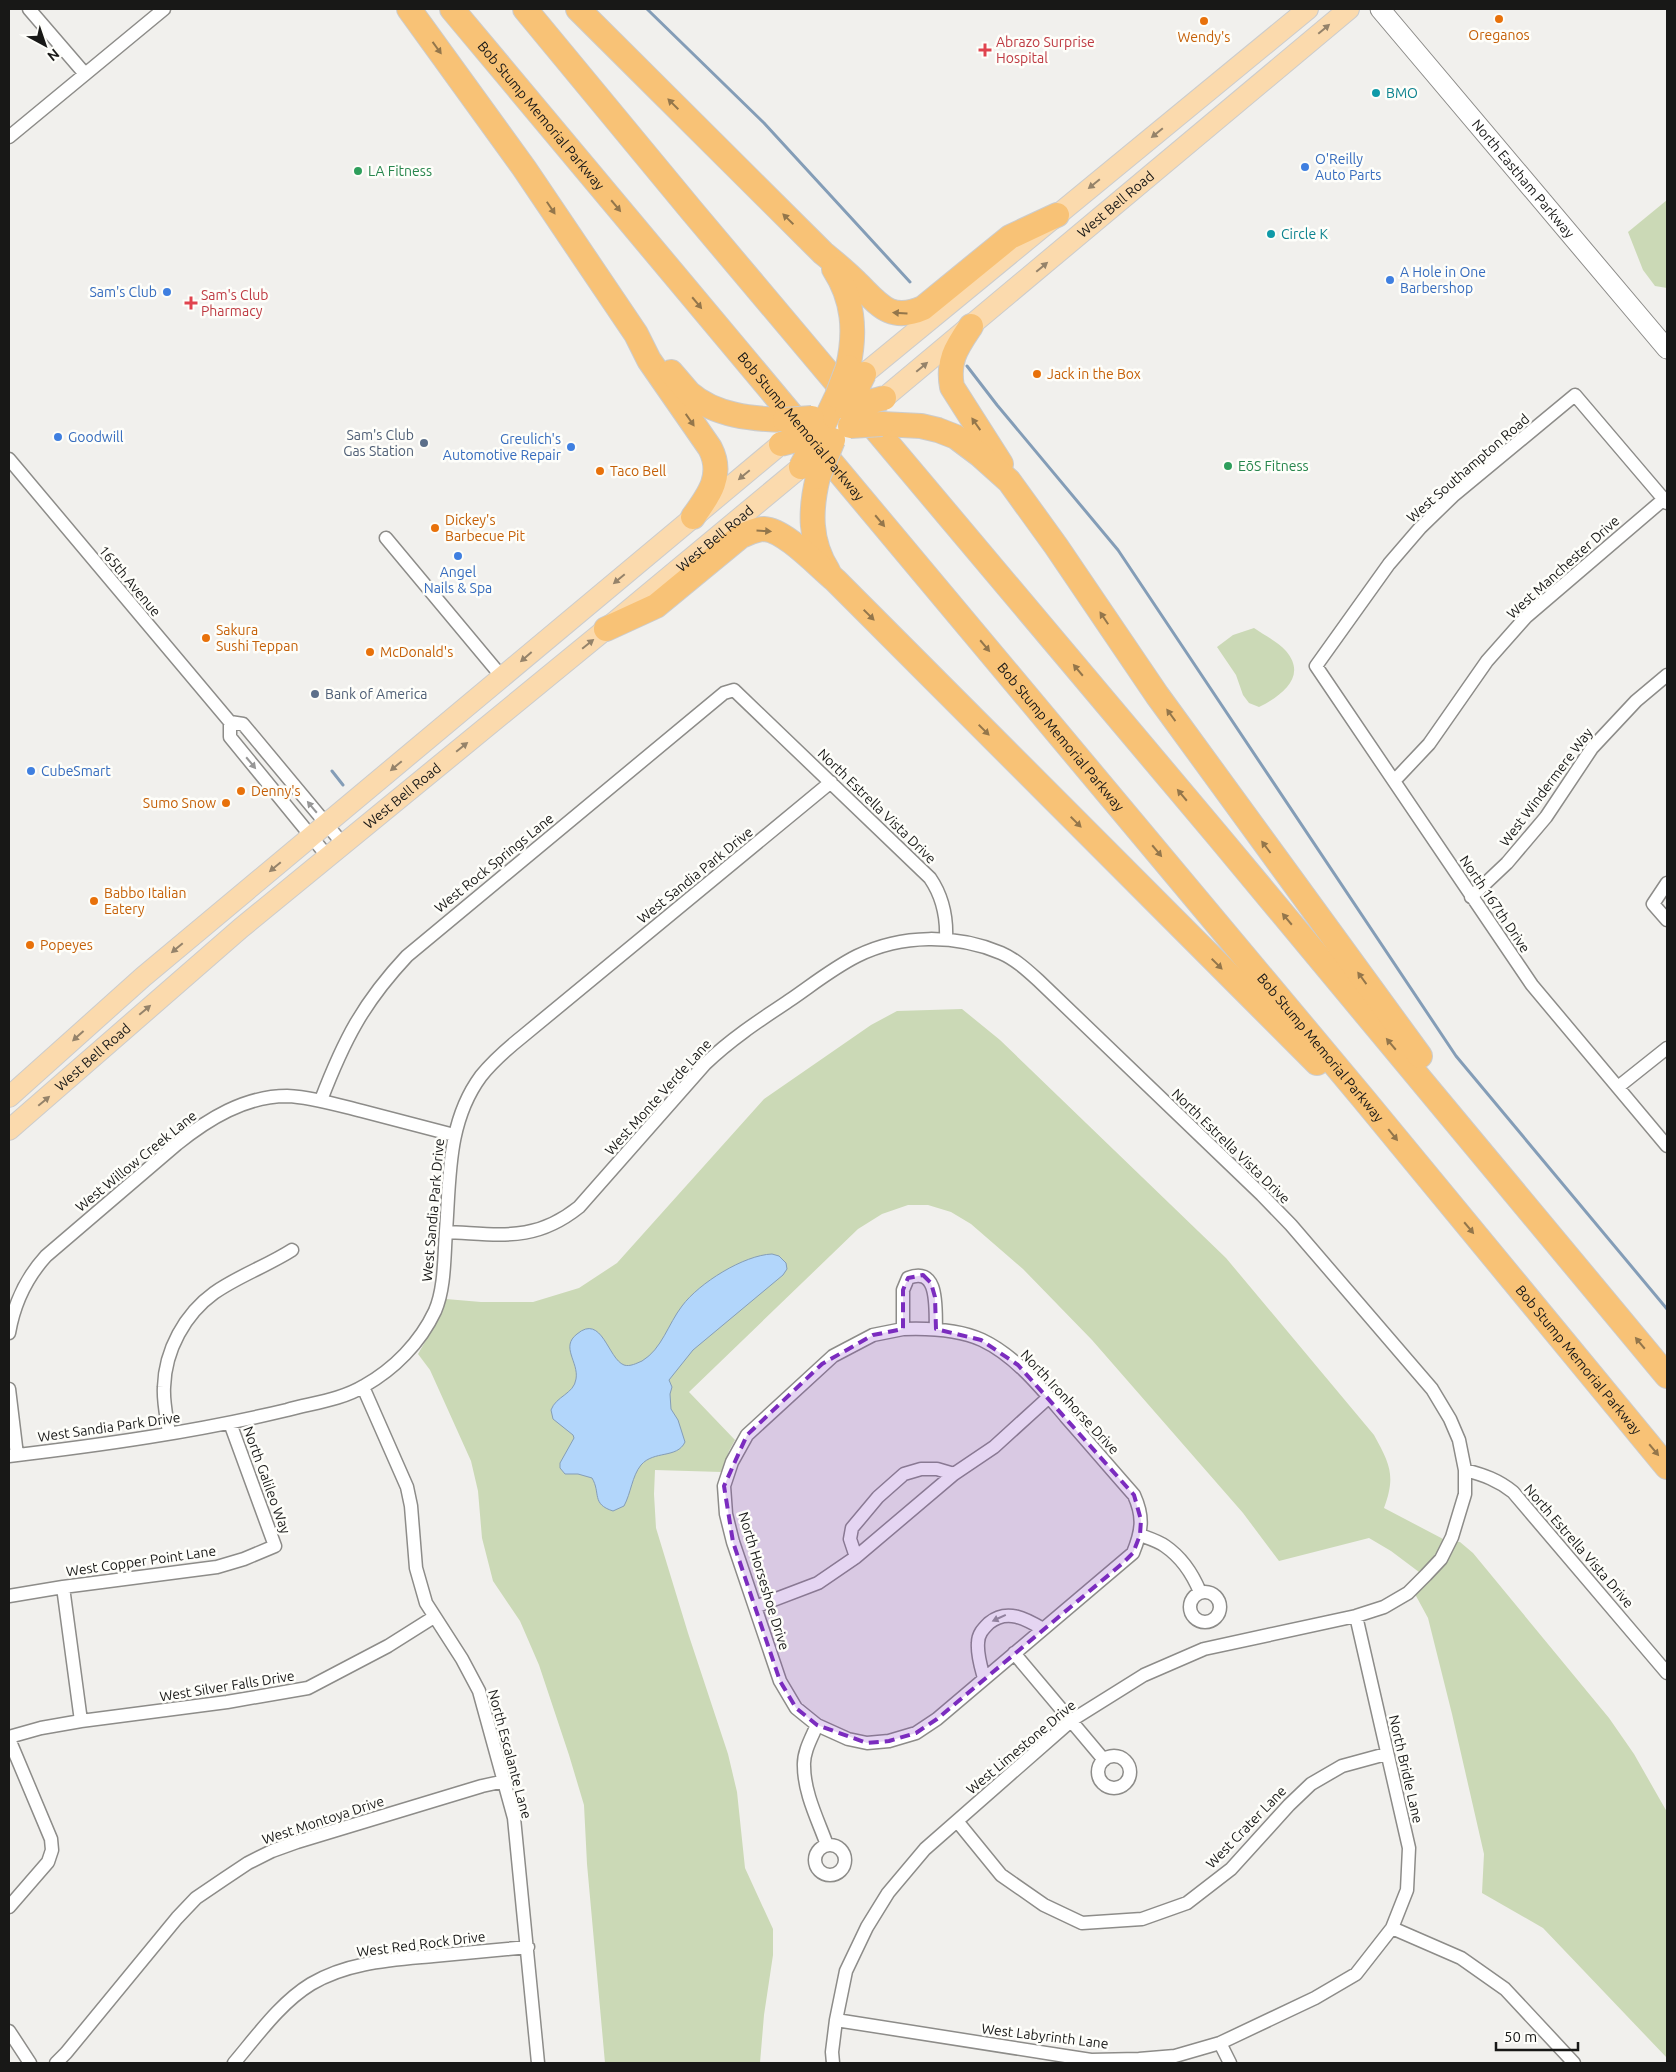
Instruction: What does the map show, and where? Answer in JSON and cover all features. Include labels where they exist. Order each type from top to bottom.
[{"type":"highway","points":[[409,9],[524,168],[636,334],[649,360],[713,455],[716,470],[715,480],[711,490],[693,517]]},
{"type":"highway","name":"Bob Stump Memorial Parkway","points":[[452,9],[1362,1097],[1667,1467]]},
{"type":"highway","points":[[525,9],[692,211],[1218,836],[1667,1376]]},
{"type":"highway","points":[[578,9],[823,253],[855,281],[878,305],[892,312],[901,314],[912,313],[930,303],[1010,238],[1057,215]]},
{"type":"highway","points":[[823,253],[845,289],[850,302],[857,366],[833,421],[811,510],[814,537],[819,554],[834,580]]},
{"type":"highway","points":[[971,326],[954,354],[949,373],[952,387],[998,456],[1008,481]]},
{"type":"highway","points":[[636,334],[690,394],[728,413],[744,418],[907,425],[938,430],[956,438],[980,455],[1008,481],[1056,546],[1146,681],[1244,818],[1430,1070],[1572,1243],[1612,1310]]},
{"type":"highway","points":[[781,444],[884,398]]},
{"type":"highway","points":[[801,467],[833,421]]},
{"type":"highway","points":[[606,629],[656,606],[741,536],[765,529],[789,540],[834,580],[1310,1058],[1362,1097]]},
{"type":"main road","name":"West Bell Road","points":[[857,366],[1057,215],[1308,9]]},
{"type":"main road","name":"West Bell Road","points":[[884,398],[1349,9]]},
{"type":"main road","points":[[1209,125],[1210,111],[1213,104],[1252,71],[1271,39]]},
{"type":"main road","points":[[1107,211],[1127,180],[1187,129],[1192,121],[1193,104]]},
{"type":"main road","name":"West Bell Road","points":[[9,1097],[128,989],[781,444]]},
{"type":"main road","name":"West Bell Road","points":[[9,1130],[151,1005],[801,467]]},
{"type":"main road","points":[[52,1059],[70,1078]]},
{"type":"street","points":[[29,9],[85,74]]},
{"type":"street","points":[[9,137],[164,9]]},
{"type":"street","name":"North Eastham Parkway","points":[[1380,9],[1667,349]]},
{"type":"street","name":"West Southampton Road","points":[[1316,666],[1389,564],[1420,528],[1453,496],[1576,395],[1665,501]]},
{"type":"street","name":"165th Avenue","points":[[9,459],[230,722],[230,737],[319,830],[336,851]]},
{"type":"street","name":"West Manchester Drive","points":[[1395,780],[1429,744],[1487,661],[1526,617],[1665,501]]},
{"type":"street","points":[[386,538],[502,677]]},
{"type":"street","name":"North 167th Drive","points":[[1316,666],[1395,780],[1471,897],[1532,984],[1667,1146]]},
{"type":"street","name":"West Windermere Way","points":[[1471,897],[1507,863],[1546,817],[1592,748],[1636,702],[1667,675]]},
{"type":"street","name":"North Estrella Vista Drive","points":[[734,690],[930,878],[945,912],[946,939],[980,946],[1019,963],[1291,1225],[1432,1389],[1450,1419],[1459,1440],[1465,1470],[1486,1476],[1503,1484],[1513,1492],[1667,1673]]},
{"type":"street","name":"West Rock Springs Lane","points":[[321,1100],[339,1053],[363,1009],[407,956],[724,693],[734,690]]},
{"type":"street","name":"165th Avenue","points":[[230,722],[243,724],[336,851]]},
{"type":"street","name":"West Sandia Park Drive","points":[[13,1456],[86,1447],[230,1424],[340,1397],[363,1387],[385,1372],[405,1355],[418,1339],[434,1312],[442,1284],[450,1162],[454,1136],[466,1101],[482,1076],[501,1055],[831,782]]},
{"type":"street","points":[[1667,884],[1654,904],[1667,920]]},
{"type":"street","name":"West Monte Verde Lane","points":[[446,1232],[518,1234],[546,1228],[563,1219],[579,1207],[705,1064],[742,1032],[857,956],[896,942],[916,939],[946,939]]},
{"type":"street","points":[[1618,1087],[1667,1048]]},
{"type":"street","name":"West Willow Creek Lane","points":[[9,1333],[12,1314],[32,1272],[70,1234],[198,1127],[222,1113],[268,1098],[287,1096],[321,1100],[454,1136]]},
{"type":"street","points":[[169,1433],[164,1386],[171,1352],[179,1330],[193,1312],[215,1292],[292,1250]]},
{"type":"street","points":[[903,1329],[903,1290],[908,1278],[916,1275],[923,1276],[931,1283],[935,1297],[936,1329]]},
{"type":"street","name":"North Ironhorse Drive","points":[[890,1331],[936,1329],[965,1334],[996,1348],[1018,1365],[1049,1397],[1134,1495],[1139,1505],[1142,1520],[1140,1535]]},
{"type":"street","name":"North Horseshoe Drive","points":[[890,1331],[873,1335],[850,1346],[822,1364],[747,1435],[738,1448],[724,1486],[726,1514],[733,1542],[780,1682],[796,1708],[817,1725],[848,1739],[867,1743],[889,1741],[916,1733],[930,1724],[1132,1554],[1140,1535]]},
{"type":"street","name":"North Escalante Lane","points":[[363,1387],[406,1487],[412,1506],[416,1568],[426,1604],[462,1659],[478,1690],[505,1781],[514,1818],[538,2063]]},
{"type":"street","points":[[9,1389],[13,1456]]},
{"type":"street","points":[[755,1607],[818,1583],[856,1557],[954,1474],[994,1447],[1049,1397]]},
{"type":"street","name":"North Galileo Way","points":[[230,1424],[275,1546]]},
{"type":"street","points":[[856,1557],[850,1539],[852,1528],[878,1497],[904,1474],[921,1469],[938,1469],[954,1474]]},
{"type":"street","name":"West Limestone Drive","points":[[833,2063],[832,2052],[836,2020],[846,1971],[867,1927],[888,1893],[925,1849],[1072,1720],[1144,1675],[1204,1649],[1356,1616],[1384,1607],[1408,1592],[1441,1559],[1460,1516],[1465,1494],[1465,1470]]},
{"type":"street","points":[[1140,1535],[1165,1545],[1195,1579],[1200,1592]]},
{"type":"street","name":"West Copper Point Lane","points":[[9,1596],[63,1586],[217,1567],[244,1559],[275,1546]]},
{"type":"street","points":[[63,1586],[81,1721]]},
{"type":"street","points":[[984,1678],[977,1644],[980,1634],[995,1618],[1008,1614],[1026,1619],[1043,1629]]},
{"type":"street","name":"North Bridle Lane","points":[[1356,1616],[1409,1848],[1407,1890],[1392,1928]]},
{"type":"street","name":"West Silver Falls Drive","points":[[9,1738],[41,1728],[81,1721],[227,1702],[308,1688],[388,1646],[434,1617]]},
{"type":"street","points":[[1014,1653],[1104,1760]]},
{"type":"street","points":[[817,1725],[803,1765],[807,1789],[827,1846]]},
{"type":"street","points":[[9,1738],[51,1839],[52,1850],[48,1862],[9,1907]]},
{"type":"street","name":"West Crater Lane","points":[[957,1821],[1001,1875],[1044,1905],[1082,1923],[1142,1919],[1186,1903],[1231,1869],[1289,1805],[1311,1784],[1342,1766],[1386,1754]]},
{"type":"street","name":"West Montoya Drive","points":[[56,2063],[177,1918],[196,1898],[248,1863],[296,1842],[482,1786],[505,1781]]},
{"type":"street","points":[[1392,1928],[1460,1958],[1505,1989],[1574,2063]]},
{"type":"street","name":"West Labyrinth Lane","points":[[836,2020],[1091,2060],[1139,2060],[1176,2056],[1220,2043],[1315,1998],[1356,1974],[1392,1928]]},
{"type":"street","name":"West Red Rock Drive","points":[[234,2063],[282,2007],[310,1985],[326,1977],[355,1966],[380,1961],[528,1947]]},
{"type":"street","points":[[9,2031],[30,2063]]},
{"type":"street","points":[[1220,2043],[1230,2063]]},
{"type":"highlighted area","points":[[923,1275],[931,1283],[935,1297],[936,1329],[981,1340],[1018,1365],[1134,1495],[1141,1520],[1140,1535],[1133,1553],[1123,1563],[937,1719],[916,1733],[889,1741],[867,1743],[817,1725],[796,1708],[780,1681],[733,1542],[724,1486],[747,1435],[822,1364],[873,1335],[903,1329],[903,1290],[908,1278]]},
{"type":"green space","points":[[1667,200],[1667,288],[1655,286],[1643,270],[1628,232]]},
{"type":"green space","points":[[1254,628],[1286,651],[1292,660],[1294,669],[1289,685],[1276,697],[1259,707],[1249,703],[1243,695],[1236,675],[1217,647],[1233,635]]},
{"type":"green space","points":[[962,1009],[1000,1040],[1226,1258],[1374,1435],[1390,1470],[1390,1487],[1384,1508],[1445,1540],[1460,1542],[1473,1553],[1609,1718],[1634,1754],[1667,1812],[1667,2058],[1543,1928],[1482,1893],[1484,1854],[1452,1714],[1428,1618],[1409,1583],[1419,1572],[1391,1551],[1369,1538],[1279,1561],[1243,1513],[1092,1340],[1023,1269],[971,1224],[951,1212],[928,1205],[908,1205],[882,1214],[858,1229],[689,1392],[735,1440],[722,1472],[655,1470],[656,1528],[728,1754],[737,1792],[745,1868],[773,1929],[773,1955],[764,2015],[760,2063],[605,2063],[587,1864],[584,1805],[539,1665],[520,1621],[493,1581],[482,1538],[478,1491],[471,1461],[430,1370],[418,1354],[437,1321],[446,1299],[481,1302],[533,1302],[579,1288],[617,1263],[764,1099],[871,1025],[897,1011]]},
{"type":"water","points":[[772,1254],[779,1256],[786,1263],[787,1269],[783,1275],[693,1350],[669,1380],[672,1387],[670,1394],[671,1409],[678,1420],[685,1442],[677,1451],[646,1460],[636,1474],[624,1506],[613,1511],[606,1508],[599,1501],[592,1478],[578,1474],[565,1474],[560,1468],[560,1463],[574,1438],[573,1435],[553,1419],[551,1410],[553,1405],[569,1392],[575,1384],[576,1373],[570,1349],[572,1339],[586,1329],[593,1329],[604,1339],[618,1361],[624,1365],[638,1363],[655,1350],[677,1313],[699,1288],[736,1265],[749,1259]]},
{"type":"waterway","points":[[647,9],[764,123],[910,282]]},
{"type":"waterway","points":[[967,366],[997,405],[1118,550],[1456,1056],[1667,1309]]},
{"type":"waterway","points":[[332,771],[343,785]]},
{"type":"place","name":"Oreganos","points":[[1499,19]]},
{"type":"place","name":"Wendy's","points":[[1204,21]]},
{"type":"place","name":"Abrazo Surprise Hospital","points":[[985,50]]},
{"type":"place","name":"BMO","points":[[1376,93]]},
{"type":"place","name":"O'Reilly Auto Parts","points":[[1305,167]]},
{"type":"place","name":"LA Fitness","points":[[358,171]]},
{"type":"place","name":"Circle K","points":[[1271,234]]},
{"type":"place","name":"A Hole in One Barbershop","points":[[1390,280]]},
{"type":"place","name":"Sam's Club","points":[[167,292]]},
{"type":"place","name":"Sam's Club Pharmacy","points":[[191,303]]},
{"type":"place","name":"Jack in the Box","points":[[1037,374]]},
{"type":"place","name":"Goodwill","points":[[58,437]]},
{"type":"place","name":"Sam's Club Gas Station","points":[[424,443]]},
{"type":"place","name":"Greulich's Automotive Repair","points":[[571,447]]},
{"type":"place","name":"EōS Fitness","points":[[1228,466]]},
{"type":"place","name":"Taco Bell","points":[[600,471]]},
{"type":"place","name":"Dickey's Barbecue Pit","points":[[435,528]]},
{"type":"place","name":"Angel Nails & Spa","points":[[458,556]]},
{"type":"place","name":"Sakura Sushi Teppan","points":[[206,638]]},
{"type":"place","name":"McDonald's","points":[[370,652]]},
{"type":"place","name":"Bank of America","points":[[315,694]]},
{"type":"place","name":"CubeSmart","points":[[31,771]]},
{"type":"place","name":"Denny's","points":[[241,791]]},
{"type":"place","name":"Sumo Snow","points":[[226,803]]},
{"type":"place","name":"Babbo Italian Eatery","points":[[94,901]]},
{"type":"place","name":"Popeyes","points":[[30,945]]}]
